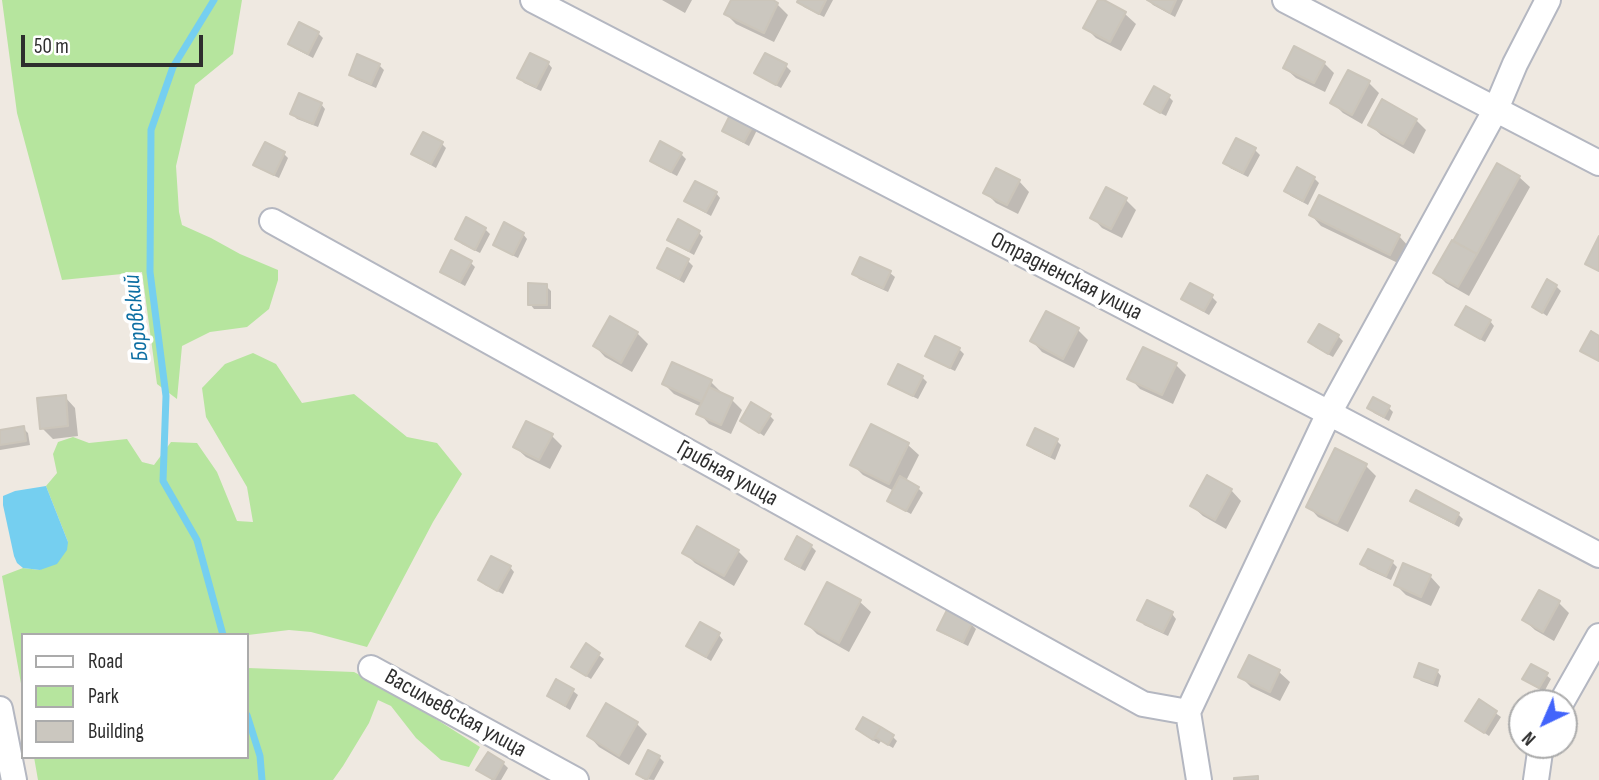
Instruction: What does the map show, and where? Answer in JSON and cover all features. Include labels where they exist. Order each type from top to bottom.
[{"type":"street","name":"Отрадненская улица","points":[[533,0],[1599,555]]},
{"type":"street","points":[[1285,0],[1599,163]]},
{"type":"street","points":[[1199,780],[1188,712],[1329,413],[1496,109],[1515,64],[1548,0]]},
{"type":"street","name":"Грибная улица","points":[[272,220],[1143,704],[1188,712]]},
{"type":"street","points":[[1569,689],[1599,636]]},
{"type":"street","name":"Васильевская улица","points":[[371,668],[576,780]]},
{"type":"street","points":[[0,709],[14,780]]},
{"type":"street","points":[[1536,780],[1539,759]]},
{"type":"green space","points":[[2,0],[242,0],[233,54],[195,85],[176,166],[179,212],[182,225],[278,270],[278,280],[269,309],[247,327],[210,332],[182,346],[177,399],[157,384],[142,272],[62,280],[17,113]]},
{"type":"green space","points":[[253,353],[276,364],[302,403],[354,394],[407,437],[437,443],[462,474],[433,522],[367,647],[311,632],[289,630],[248,635],[21,633],[21,684],[2,576],[23,568],[40,570],[68,542],[46,486],[57,473],[53,454],[58,442],[73,437],[89,443],[127,439],[142,462],[154,465],[171,442],[197,443],[217,472],[237,521],[253,522],[247,487],[206,417],[202,388],[225,364]]},
{"type":"green space","points":[[248,668],[354,672],[395,693],[480,747],[469,767],[441,760],[416,738],[391,706],[378,700],[369,723],[333,780],[38,780],[34,759],[248,759]]},
{"type":"water","points":[[46,486],[68,542],[67,550],[57,564],[40,570],[23,568],[14,556],[3,496],[15,491]]},
{"type":"building","points":[[731,0],[773,0],[778,3],[764,33],[724,14]]},
{"type":"building","points":[[826,0],[819,14],[797,2]]},
{"type":"building","points":[[1098,0],[1104,0],[1126,12],[1110,42],[1083,28]]},
{"type":"building","points":[[1147,0],[1176,0],[1170,13]]},
{"type":"building","points":[[299,22],[319,32],[308,54],[288,44]]},
{"type":"building","points":[[1294,46],[1325,62],[1314,83],[1283,68]]},
{"type":"building","points":[[530,53],[549,62],[536,87],[517,78]]},
{"type":"building","points":[[765,53],[787,64],[776,85],[754,73]]},
{"type":"building","points":[[357,54],[380,64],[371,84],[349,75]]},
{"type":"building","points":[[1348,70],[1370,81],[1352,115],[1330,103]]},
{"type":"building","points":[[1154,86],[1170,95],[1160,113],[1144,104]]},
{"type":"building","points":[[299,93],[322,103],[313,124],[290,114]]},
{"type":"building","points":[[1382,99],[1417,119],[1403,144],[1368,125]]},
{"type":"building","points":[[732,111],[755,122],[744,142],[722,131]]},
{"type":"building","points":[[423,132],[443,142],[431,164],[411,154]]},
{"type":"building","points":[[1236,138],[1256,148],[1243,173],[1223,163]]},
{"type":"building","points":[[660,141],[682,153],[671,172],[650,161]]},
{"type":"building","points":[[265,142],[285,152],[274,175],[253,165]]},
{"type":"building","points":[[1497,163],[1520,176],[1477,254],[1453,241]]},
{"type":"building","points":[[1297,167],[1315,177],[1303,201],[1284,191]]},
{"type":"building","points":[[996,168],[1020,180],[1007,205],[983,193]]},
{"type":"building","points":[[695,181],[717,192],[706,212],[684,201]]},
{"type":"building","points":[[1106,187],[1127,198],[1111,229],[1090,218]]},
{"type":"building","points":[[1319,195],[1400,235],[1390,255],[1309,215]]},
{"type":"building","points":[[466,217],[486,228],[475,250],[455,239]]},
{"type":"building","points":[[678,219],[700,231],[689,251],[667,240]]},
{"type":"building","points":[[504,222],[524,233],[513,255],[493,245]]},
{"type":"building","points":[[1599,236],[1599,271],[1585,264]]},
{"type":"building","points":[[1452,240],[1477,254],[1458,287],[1433,273]]},
{"type":"building","points":[[667,248],[689,259],[679,279],[657,268]]},
{"type":"building","points":[[451,250],[472,261],[460,282],[440,272]]},
{"type":"building","points":[[860,257],[891,271],[883,288],[852,274]]},
{"type":"building","points":[[1547,279],[1557,285],[1542,313],[1532,307]]},
{"type":"building","points":[[528,283],[547,284],[547,305],[528,305]]},
{"type":"building","points":[[1190,283],[1213,295],[1204,311],[1181,299]]},
{"type":"building","points":[[1466,306],[1491,320],[1480,339],[1455,325]]},
{"type":"building","points":[[1046,311],[1079,328],[1063,359],[1030,341]]},
{"type":"building","points":[[610,316],[638,332],[621,363],[593,346]]},
{"type":"building","points":[[1319,324],[1339,335],[1328,354],[1308,342]]},
{"type":"building","points":[[1591,331],[1599,336],[1599,361],[1580,351]]},
{"type":"building","points":[[935,336],[960,348],[950,368],[925,356]]},
{"type":"building","points":[[1143,347],[1177,363],[1162,395],[1127,379]]},
{"type":"building","points":[[672,362],[712,380],[702,402],[662,384]]},
{"type":"building","points":[[898,364],[923,376],[913,396],[888,384]]},
{"type":"building","points":[[709,387],[733,398],[721,425],[696,414]]},
{"type":"building","points":[[66,395],[68,426],[40,429],[37,398]]},
{"type":"building","points":[[1373,397],[1390,406],[1384,417],[1367,408]]},
{"type":"building","points":[[751,402],[771,414],[759,433],[740,421]]},
{"type":"building","points":[[526,421],[553,434],[539,460],[513,447]]},
{"type":"building","points":[[871,424],[909,443],[889,484],[850,465]]},
{"type":"building","points":[[24,426],[26,441],[0,445],[0,430]]},
{"type":"building","points":[[1035,428],[1058,439],[1050,456],[1027,445]]},
{"type":"building","points":[[1335,448],[1367,464],[1337,523],[1306,507]]},
{"type":"building","points":[[1207,475],[1232,489],[1215,520],[1190,506]]},
{"type":"building","points":[[900,476],[919,487],[906,511],[887,501]]},
{"type":"building","points":[[1416,490],[1459,513],[1454,523],[1410,501]]},
{"type":"building","points":[[697,526],[739,550],[724,576],[682,553]]},
{"type":"building","points":[[797,536],[812,545],[800,567],[785,559]]},
{"type":"building","points":[[1368,549],[1393,561],[1386,576],[1360,564]]},
{"type":"building","points":[[491,556],[511,566],[497,591],[478,580]]},
{"type":"building","points":[[1403,563],[1431,575],[1421,597],[1394,585]]},
{"type":"building","points":[[827,582],[861,600],[839,643],[805,624]]},
{"type":"building","points":[[1539,590],[1560,601],[1543,632],[1522,620]]},
{"type":"building","points":[[1147,600],[1173,612],[1163,632],[1137,620]]},
{"type":"building","points":[[947,610],[972,623],[963,642],[937,630]]},
{"type":"building","points":[[700,622],[720,633],[706,657],[686,646]]},
{"type":"building","points":[[586,643],[600,653],[586,676],[571,667]]},
{"type":"building","points":[[1249,655],[1280,670],[1270,692],[1238,677]]},
{"type":"building","points":[[1419,663],[1438,670],[1433,683],[1414,677]]},
{"type":"building","points":[[1531,664],[1548,673],[1539,688],[1522,679]]},
{"type":"building","points":[[556,679],[574,689],[565,706],[547,696]]},
{"type":"building","points":[[1479,699],[1497,711],[1484,733],[1465,721]]},
{"type":"building","points":[[606,703],[638,722],[619,756],[587,736]]},
{"type":"building","points":[[863,717],[881,727],[873,740],[856,729]]},
{"type":"building","points":[[881,727],[894,735],[888,745],[875,737]]},
{"type":"building","points":[[648,750],[660,756],[647,780],[636,774]]},
{"type":"building","points":[[488,752],[504,762],[494,780],[476,770]]},
{"type":"building","points":[[1258,776],[1258,780],[1234,780],[1234,778]]},
{"type":"waterway","name":"Боровский","points":[[214,0],[173,67],[151,130],[150,272],[166,396],[163,481],[197,540],[222,633]]},
{"type":"waterway","name":"Боровский","points":[[248,718],[260,756],[262,780]]}]
